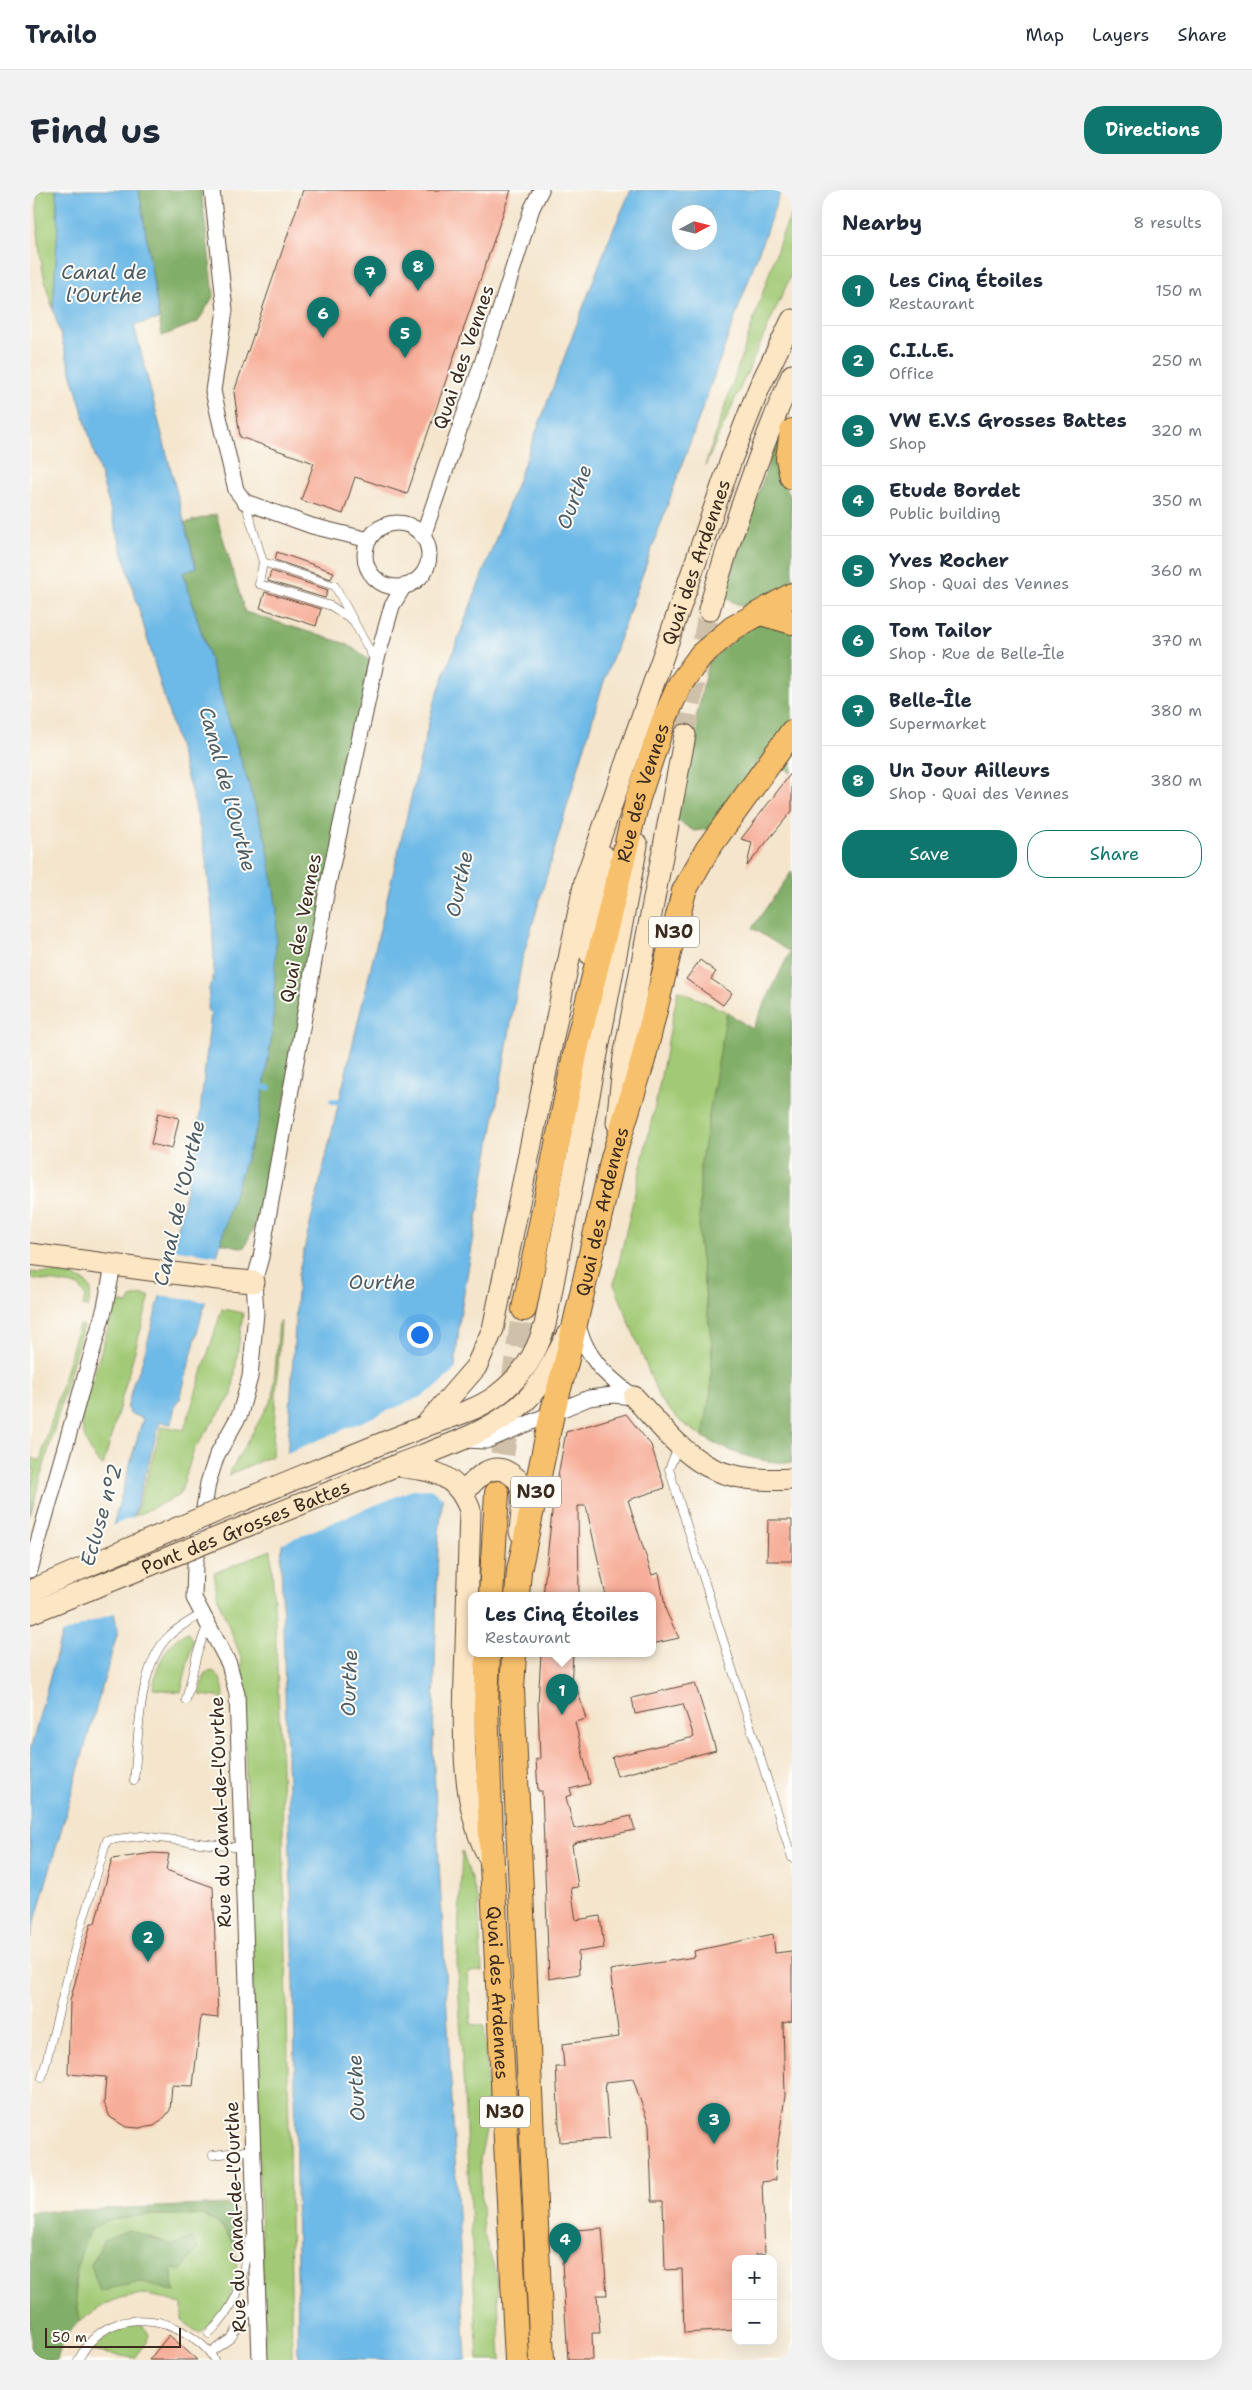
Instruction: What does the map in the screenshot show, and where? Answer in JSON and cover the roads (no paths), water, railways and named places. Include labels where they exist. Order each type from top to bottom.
[{"type":"main road","name":"Quai des Ardennes","points":[[494,1330],[586,881],[731,460],[759,388],[792,320]]},
{"type":"main road","name":"Quai des Ardennes","points":[[709,610],[728,542],[753,468],[792,375]]},
{"type":"main road","points":[[792,431],[788,459],[792,477]]},
{"type":"main road","name":"Rue des Vennes","points":[[577,1045],[638,798],[662,724],[680,684],[701,655],[733,628],[792,595]]},
{"type":"main road","points":[[761,613],[792,622]]},
{"type":"main road","name":"Pont des Grosses Battes","points":[[30,1591],[424,1426],[469,1411],[495,1397],[515,1381],[528,1366],[538,1347],[545,1326],[662,724]]},
{"type":"main road","name":"N30","points":[[613,1158],[643,1060],[684,891],[707,850],[792,732]]},
{"type":"main road","name":"Quai des Ardennes","points":[[517,1592],[519,1571],[552,1414],[566,1363],[613,1158],[624,1057],[685,735]]},
{"type":"main road","name":"Quai des Ardennes","points":[[524,1309],[577,1045],[611,809]]},
{"type":"main road","points":[[30,1254],[113,1266],[254,1282]]},
{"type":"main road","name":"Pont des Grosses Battes","points":[[30,1613],[460,1440],[499,1420],[528,1398],[551,1366],[576,1317]]},
{"type":"main road","name":"Pont des Grosses Battes","points":[[424,1426],[476,1367],[494,1330]]},
{"type":"main road","points":[[634,1397],[678,1446],[688,1455],[714,1471],[759,1481],[792,1479]]},
{"type":"main road","points":[[395,1466],[421,1469],[449,1479],[464,1492],[470,1510],[464,1728],[472,1811],[480,1844],[492,1864]]},
{"type":"main road","points":[[464,1492],[477,1478],[493,1468],[505,1470],[518,1480],[521,1495],[519,1571]]},
{"type":"main road","name":"N30","points":[[491,1592],[497,1493]]},
{"type":"main road","name":"Quai des Ardennes","points":[[488,1657],[486,1706],[492,1864],[517,2360]]},
{"type":"main road","name":"Quai des Ardennes","points":[[514,1657],[512,1689],[542,2360]]},
{"type":"main road","points":[[510,2214],[536,2213]]},
{"type":"street","points":[[212,190],[225,310],[213,391],[236,490],[245,502],[312,526],[369,540]]},
{"type":"street","name":"Quai des Vennes","points":[[422,536],[500,310],[532,208],[541,190]]},
{"type":"street","points":[[395,523],[405,524],[415,529],[422,536],[427,546],[427,566],[422,575],[414,582],[394,587],[384,584],[375,578],[366,560],[366,550],[369,540],[375,532],[384,526],[395,523]]},
{"type":"street","name":"Quai des Vennes","points":[[254,1282],[261,1257],[327,889],[376,662],[392,606],[404,586]]},
{"type":"street","points":[[30,1570],[105,1307],[113,1266]]},
{"type":"street","name":"Rue du Canal-de-l'Ourthe","points":[[254,1282],[256,1313],[250,1377],[240,1414],[217,1455],[201,1511],[194,1564],[194,1598],[229,1664],[237,1694],[260,2360]]},
{"type":"street","points":[[576,1317],[582,1341],[592,1360],[613,1381],[634,1397]]},
{"type":"street","points":[[460,1440],[486,1441],[589,1398],[613,1395],[634,1397]]},
{"type":"lane","points":[[245,502],[263,562],[259,584],[331,606],[356,622]]},
{"type":"lane","points":[[263,562],[335,586],[376,662]]},
{"type":"lane","points":[[678,1446],[669,1469],[792,1858]]},
{"type":"lane","points":[[186,1700],[205,1618]]},
{"type":"lane","points":[[134,1781],[144,1697],[151,1662],[170,1635],[205,1618]]},
{"type":"lane","points":[[42,2078],[76,1944],[108,1840],[142,1836],[242,1848]]},
{"type":"lane","points":[[213,2155],[253,2150]]},
{"type":"lane","points":[[209,2334],[231,2305],[239,2289],[248,2244],[256,2228]]},
{"type":"lane","points":[[78,2360],[92,2340],[110,2328],[131,2320],[156,2320],[169,2324],[198,2341],[212,2356],[231,2338],[258,2298]]},
{"type":"water","name":"Canal de l'Ourthe","points":[[56,190],[139,190],[159,319],[134,325],[196,568],[183,573],[267,844],[277,911],[273,1026],[259,1120],[229,1210],[180,1399],[176,1403],[171,1424],[160,1422],[134,1514],[110,1612],[114,1613],[118,1631],[30,1939],[30,1751],[66,1618],[87,1618],[143,1418],[129,1413],[130,1410],[127,1409],[134,1380],[141,1366],[176,1238],[198,1131],[211,1013],[208,1012],[209,988],[213,980],[214,963],[212,909],[205,852],[195,805],[53,309],[58,225]]},
{"type":"water","name":"Ourthe","points":[[631,190],[781,190],[602,687],[522,960],[460,1316],[438,1545],[433,1750],[466,2360],[298,2360],[294,1984],[281,1562],[298,1275],[433,705],[609,239]]},
{"type":"waterway","points":[[264,1087],[269,1088]]},
{"type":"waterway","points":[[332,1101],[339,1102]]},
{"type":"tunnel","points":[[685,735],[709,610]]},
{"type":"tunnel","points":[[497,1490],[524,1309]]},
{"type":"place","name":"Un Jour Ailleurs","points":[[418,291]]},
{"type":"place","name":"Belle-Île","points":[[370,297]]},
{"type":"place","name":"Tom Tailor","points":[[323,338]]},
{"type":"place","name":"Yves Rocher","points":[[405,358]]},
{"type":"place","name":"Les Cinq Étoiles","points":[[562,1715]]},
{"type":"place","name":"C.I.L.E.","points":[[148,1962]]},
{"type":"place","name":"VW E.V.S Grosses Battes","points":[[714,2144]]},
{"type":"place","name":"Etude Bordet","points":[[565,2264]]},
{"type":"water label","name":"Ecluse n°2","points":[[101,1515]]}]
